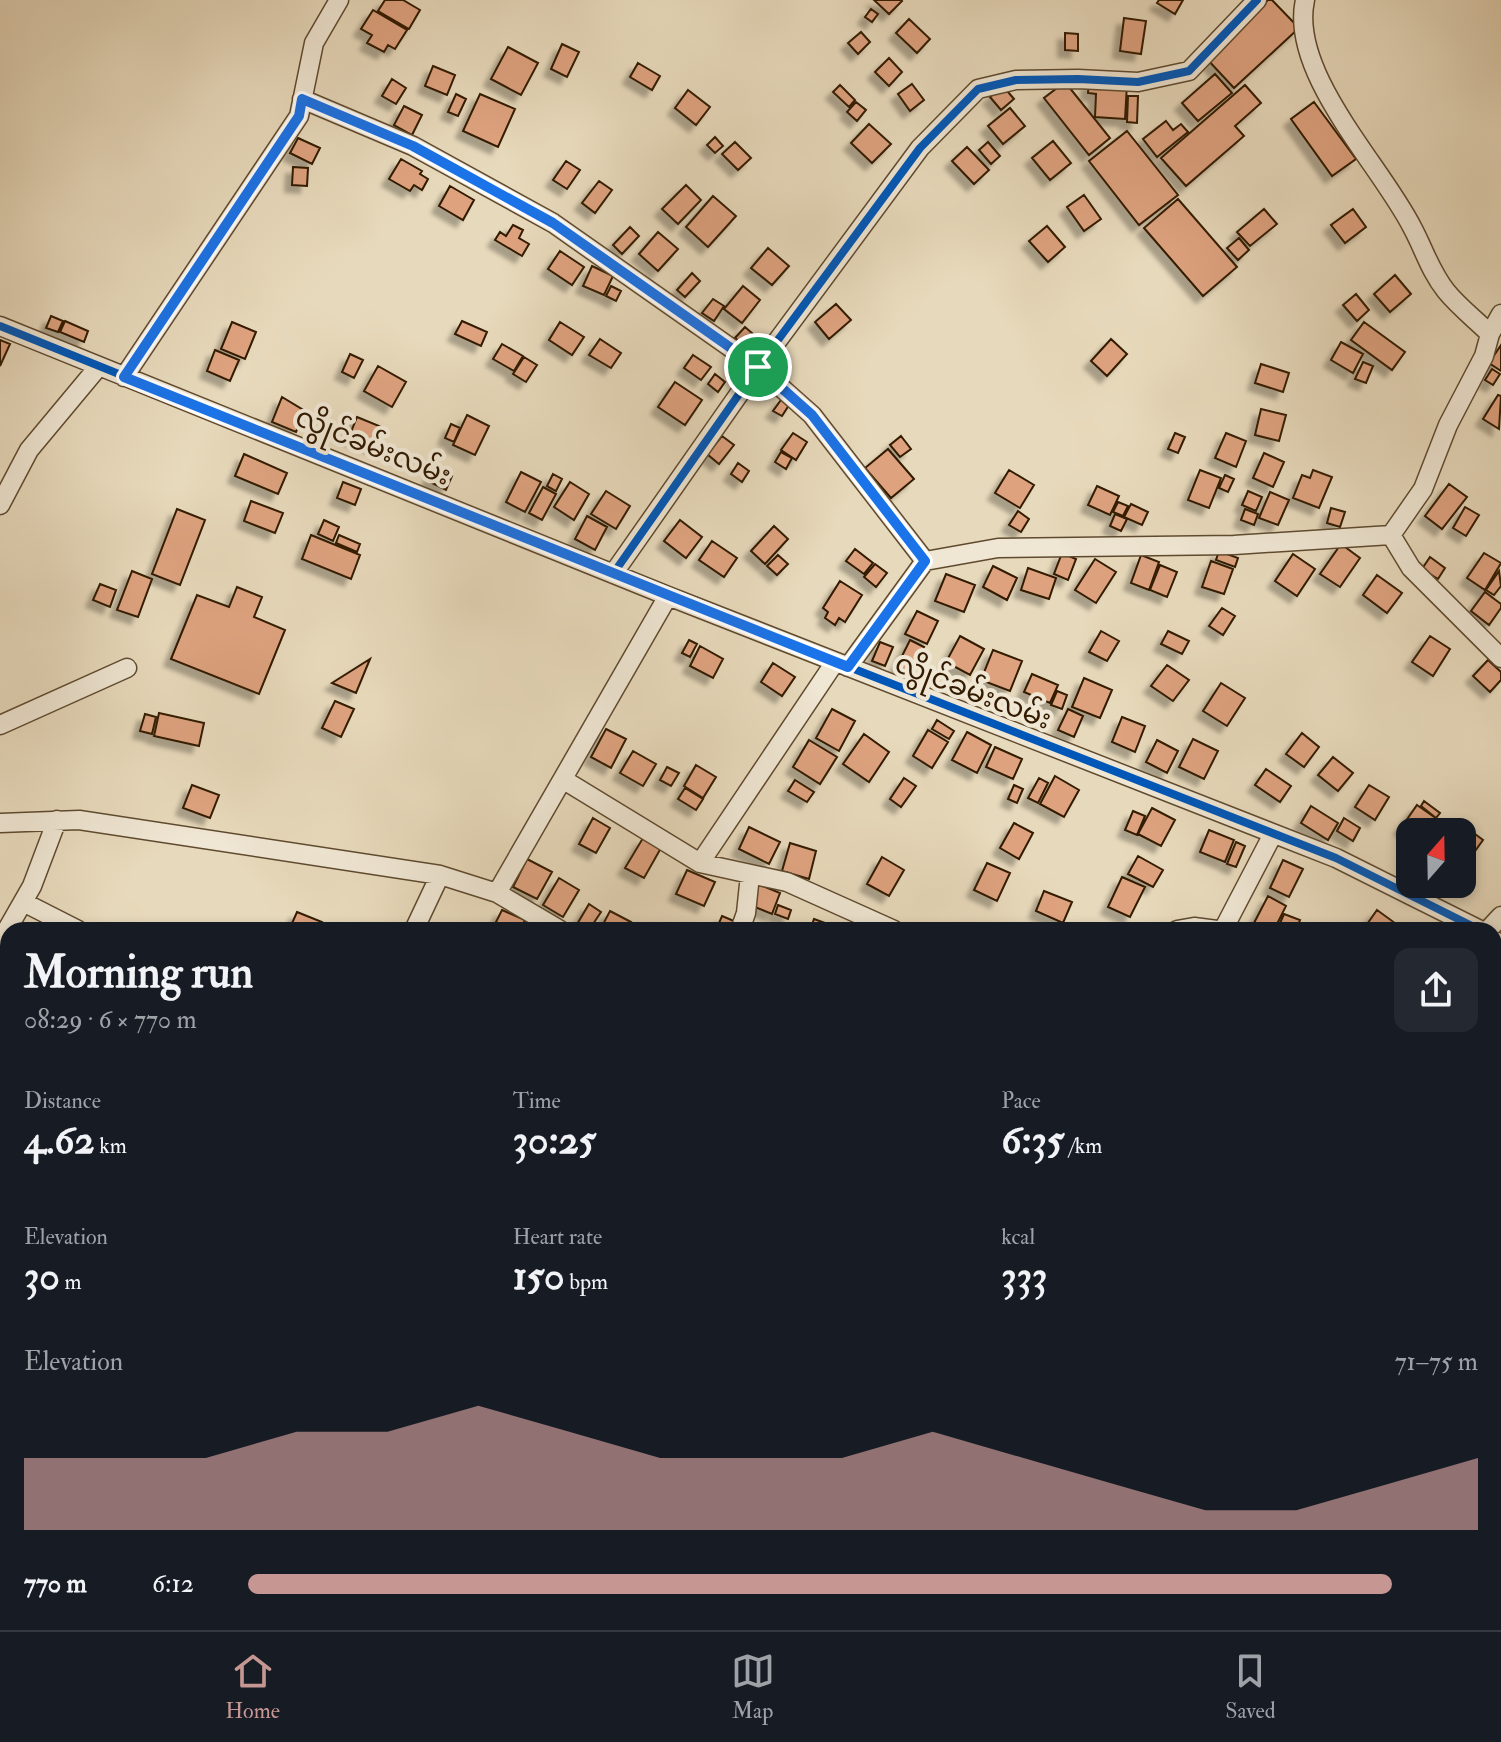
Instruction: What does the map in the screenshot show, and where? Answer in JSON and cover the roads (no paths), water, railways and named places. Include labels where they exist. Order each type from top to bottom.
[{"type":"street","points":[[124,377],[299,116],[314,43],[339,0]]},
{"type":"street","points":[[613,574],[758,367],[920,148],[978,89],[1016,80],[1138,82],[1189,71],[1257,0]]},
{"type":"street","points":[[1305,0],[1301,16],[1316,77],[1412,226],[1431,270],[1447,293],[1490,334]]},
{"type":"street","points":[[302,99],[413,146],[553,223],[758,367],[812,415],[925,561]]},
{"type":"street","points":[[1391,535],[1423,489],[1448,425],[1484,356],[1490,334],[1501,314]]},
{"type":"street","name":"လွိုင်ခမ်းလမ်း","points":[[0,326],[668,596],[1336,858],[1464,922]]},
{"type":"street","points":[[0,505],[29,450],[99,366]]},
{"type":"street","points":[[700,863],[842,664],[925,561],[998,548],[1234,545],[1391,535]]},
{"type":"street","points":[[1391,535],[1411,568],[1501,658]]},
{"type":"street","points":[[497,893],[668,596]]},
{"type":"street","points":[[0,725],[127,668]]},
{"type":"street","points":[[564,780],[700,863],[787,882],[876,922]]},
{"type":"street","points":[[12,922],[32,886],[57,820]]},
{"type":"street","points":[[0,823],[79,820],[440,875],[497,893],[546,922]]},
{"type":"street","points":[[1227,922],[1273,834]]},
{"type":"street","points":[[418,922],[440,875]]},
{"type":"street","points":[[743,922],[750,875]]},
{"type":"street","points":[[23,902],[62,922]]}]
